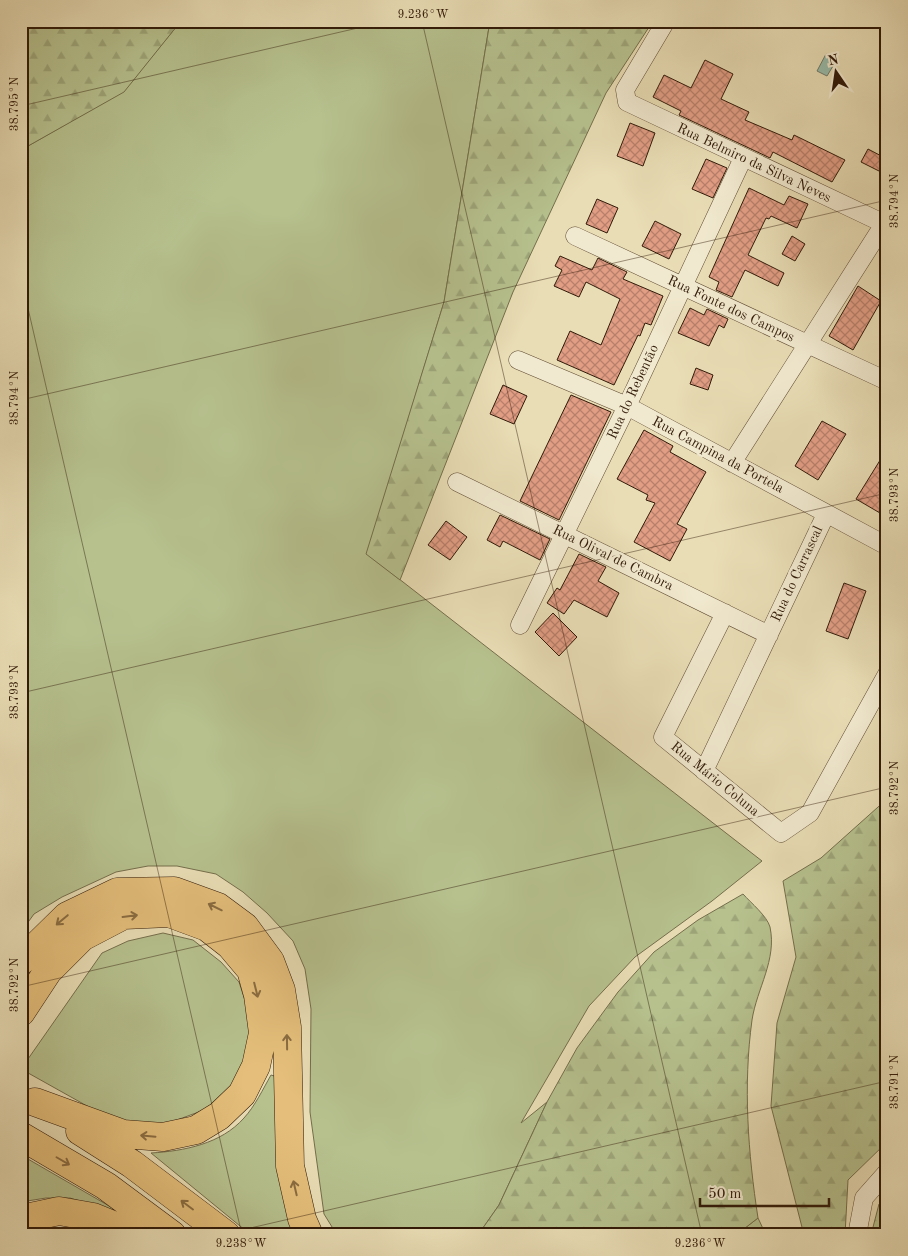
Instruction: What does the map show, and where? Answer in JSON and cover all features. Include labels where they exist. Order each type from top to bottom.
[{"type":"highway","points":[[21,961],[67,916],[118,892],[174,891],[218,907],[245,928],[270,961],[282,990],[287,1027],[290,1166],[302,1218],[309,1235]]},
{"type":"highway","points":[[21,1012],[48,971],[82,937],[124,915],[169,913],[208,926],[230,945],[251,970],[264,1032],[256,1066],[242,1094],[219,1116],[196,1130],[163,1137],[123,1134],[28,1098]]},
{"type":"highway","points":[[28,1098],[132,1164],[226,1235]]},
{"type":"highway","points":[[21,1136],[106,1186],[172,1235]]},
{"type":"highway","points":[[21,1219],[59,1211],[93,1217],[137,1235]]},
{"type":"street","name":"Rua Belmiro da Silva Neves","points":[[666,21],[625,90],[624,98],[630,105],[886,225]]},
{"type":"street","name":"Rua do Rebentão","points":[[520,625],[627,406],[743,158]]},
{"type":"street","points":[[732,463],[886,225]]},
{"type":"street","name":"Rua Fonte dos Campos","points":[[575,236],[887,381]]},
{"type":"street","name":"Rua Campina da Portela","points":[[518,360],[627,406],[887,546]]},
{"type":"street","name":"Rua Olival de Cambra","points":[[457,482],[769,635]]},
{"type":"street","name":"Rua do Carrascal","points":[[704,770],[826,514]]},
{"type":"street","name":"Rua Mário Coluna","points":[[725,613],[663,737],[781,834],[810,813],[887,674]]},
{"type":"street","points":[[857,1235],[864,1198],[887,1172]]},
{"type":"green space","points":[[21,21],[181,21],[124,92],[21,150]]},
{"type":"green space","points":[[181,21],[490,21],[444,302],[367,554],[762,861],[712,901],[635,957],[589,1006],[521,1123],[547,1102],[499,1205],[478,1235],[337,1235],[324,1214],[310,1112],[311,1009],[305,969],[293,941],[267,913],[243,892],[216,874],[177,866],[148,866],[116,872],[62,897],[34,914],[21,932],[21,150],[124,91]]},
{"type":"green space","points":[[490,21],[653,21],[606,93],[513,292],[400,580],[366,554],[444,302]]},
{"type":"green space","points":[[887,799],[887,1142],[848,1180],[845,1235],[804,1235],[771,1106],[777,1023],[796,957],[783,881],[821,858]]},
{"type":"green space","points":[[743,894],[766,918],[770,927],[771,939],[769,962],[754,1008],[749,1045],[747,1095],[749,1144],[758,1218],[736,1235],[478,1235],[499,1205],[547,1102],[577,1048],[618,992],[654,952],[698,920]]},
{"type":"green space","points":[[163,933],[193,940],[221,962],[239,982],[250,1016],[249,1054],[237,1083],[204,1110],[166,1124],[134,1126],[96,1111],[21,1069],[102,953],[128,941]]},
{"type":"green space","points":[[271,1075],[281,1078],[298,1235],[251,1235],[151,1153],[189,1148],[213,1140],[235,1127],[248,1113]]},
{"type":"green space","points":[[21,1155],[123,1214],[70,1198],[46,1198],[21,1202]]},
{"type":"green space","points":[[887,1196],[887,1235],[871,1235],[879,1204]]},
{"type":"green space","points":[[758,1218],[766,1235],[736,1235]]},
{"type":"shaded area","points":[[826,54],[836,61],[827,76],[817,71]]},
{"type":"building","points":[[705,60],[733,74],[721,99],[749,112],[745,120],[792,140],[794,135],[845,160],[832,182],[773,152],[770,158],[679,115],[681,111],[653,97],[664,75],[691,88]]},
{"type":"building","points":[[630,123],[655,133],[643,166],[617,156]]},
{"type":"building","points":[[868,149],[887,159],[887,175],[861,162]]},
{"type":"building","points":[[706,159],[727,168],[713,198],[692,189]]},
{"type":"building","points":[[749,188],[784,205],[789,196],[808,204],[797,228],[771,216],[769,219],[766,218],[748,255],[784,273],[778,286],[745,270],[732,297],[716,290],[719,282],[709,277]]},
{"type":"building","points":[[597,199],[618,208],[607,233],[586,224]]},
{"type":"building","points":[[655,221],[681,234],[669,259],[642,246]]},
{"type":"building","points":[[792,236],[805,244],[795,261],[782,254]]},
{"type":"building","points":[[560,256],[592,270],[598,258],[627,272],[623,279],[663,296],[651,325],[645,323],[614,385],[557,360],[570,331],[601,345],[620,299],[586,282],[579,297],[554,286],[562,270],[555,266]]},
{"type":"building","points":[[858,286],[881,301],[853,350],[829,336]]},
{"type":"building","points":[[690,308],[704,315],[707,309],[728,319],[724,328],[719,325],[709,346],[678,333]]},
{"type":"building","points":[[696,368],[713,375],[708,390],[690,384]]},
{"type":"building","points":[[503,385],[527,396],[514,424],[490,414]]},
{"type":"building","points":[[571,395],[611,412],[559,520],[520,501]]},
{"type":"building","points":[[822,421],[846,434],[818,480],[795,466]]},
{"type":"building","points":[[644,430],[673,446],[670,452],[706,472],[677,524],[687,529],[670,561],[634,542],[655,503],[646,500],[648,495],[617,479]]},
{"type":"building","points":[[887,449],[887,501],[880,513],[856,499]]},
{"type":"building","points":[[500,515],[550,539],[540,560],[503,541],[500,547],[487,540]]},
{"type":"building","points":[[446,521],[467,537],[450,560],[428,545]]},
{"type":"building","points":[[579,554],[606,567],[598,581],[619,593],[607,617],[574,600],[564,614],[547,603],[557,588],[560,590]]},
{"type":"building","points":[[844,583],[866,591],[848,639],[826,631]]},
{"type":"building","points":[[553,613],[577,637],[559,656],[535,632]]}]
